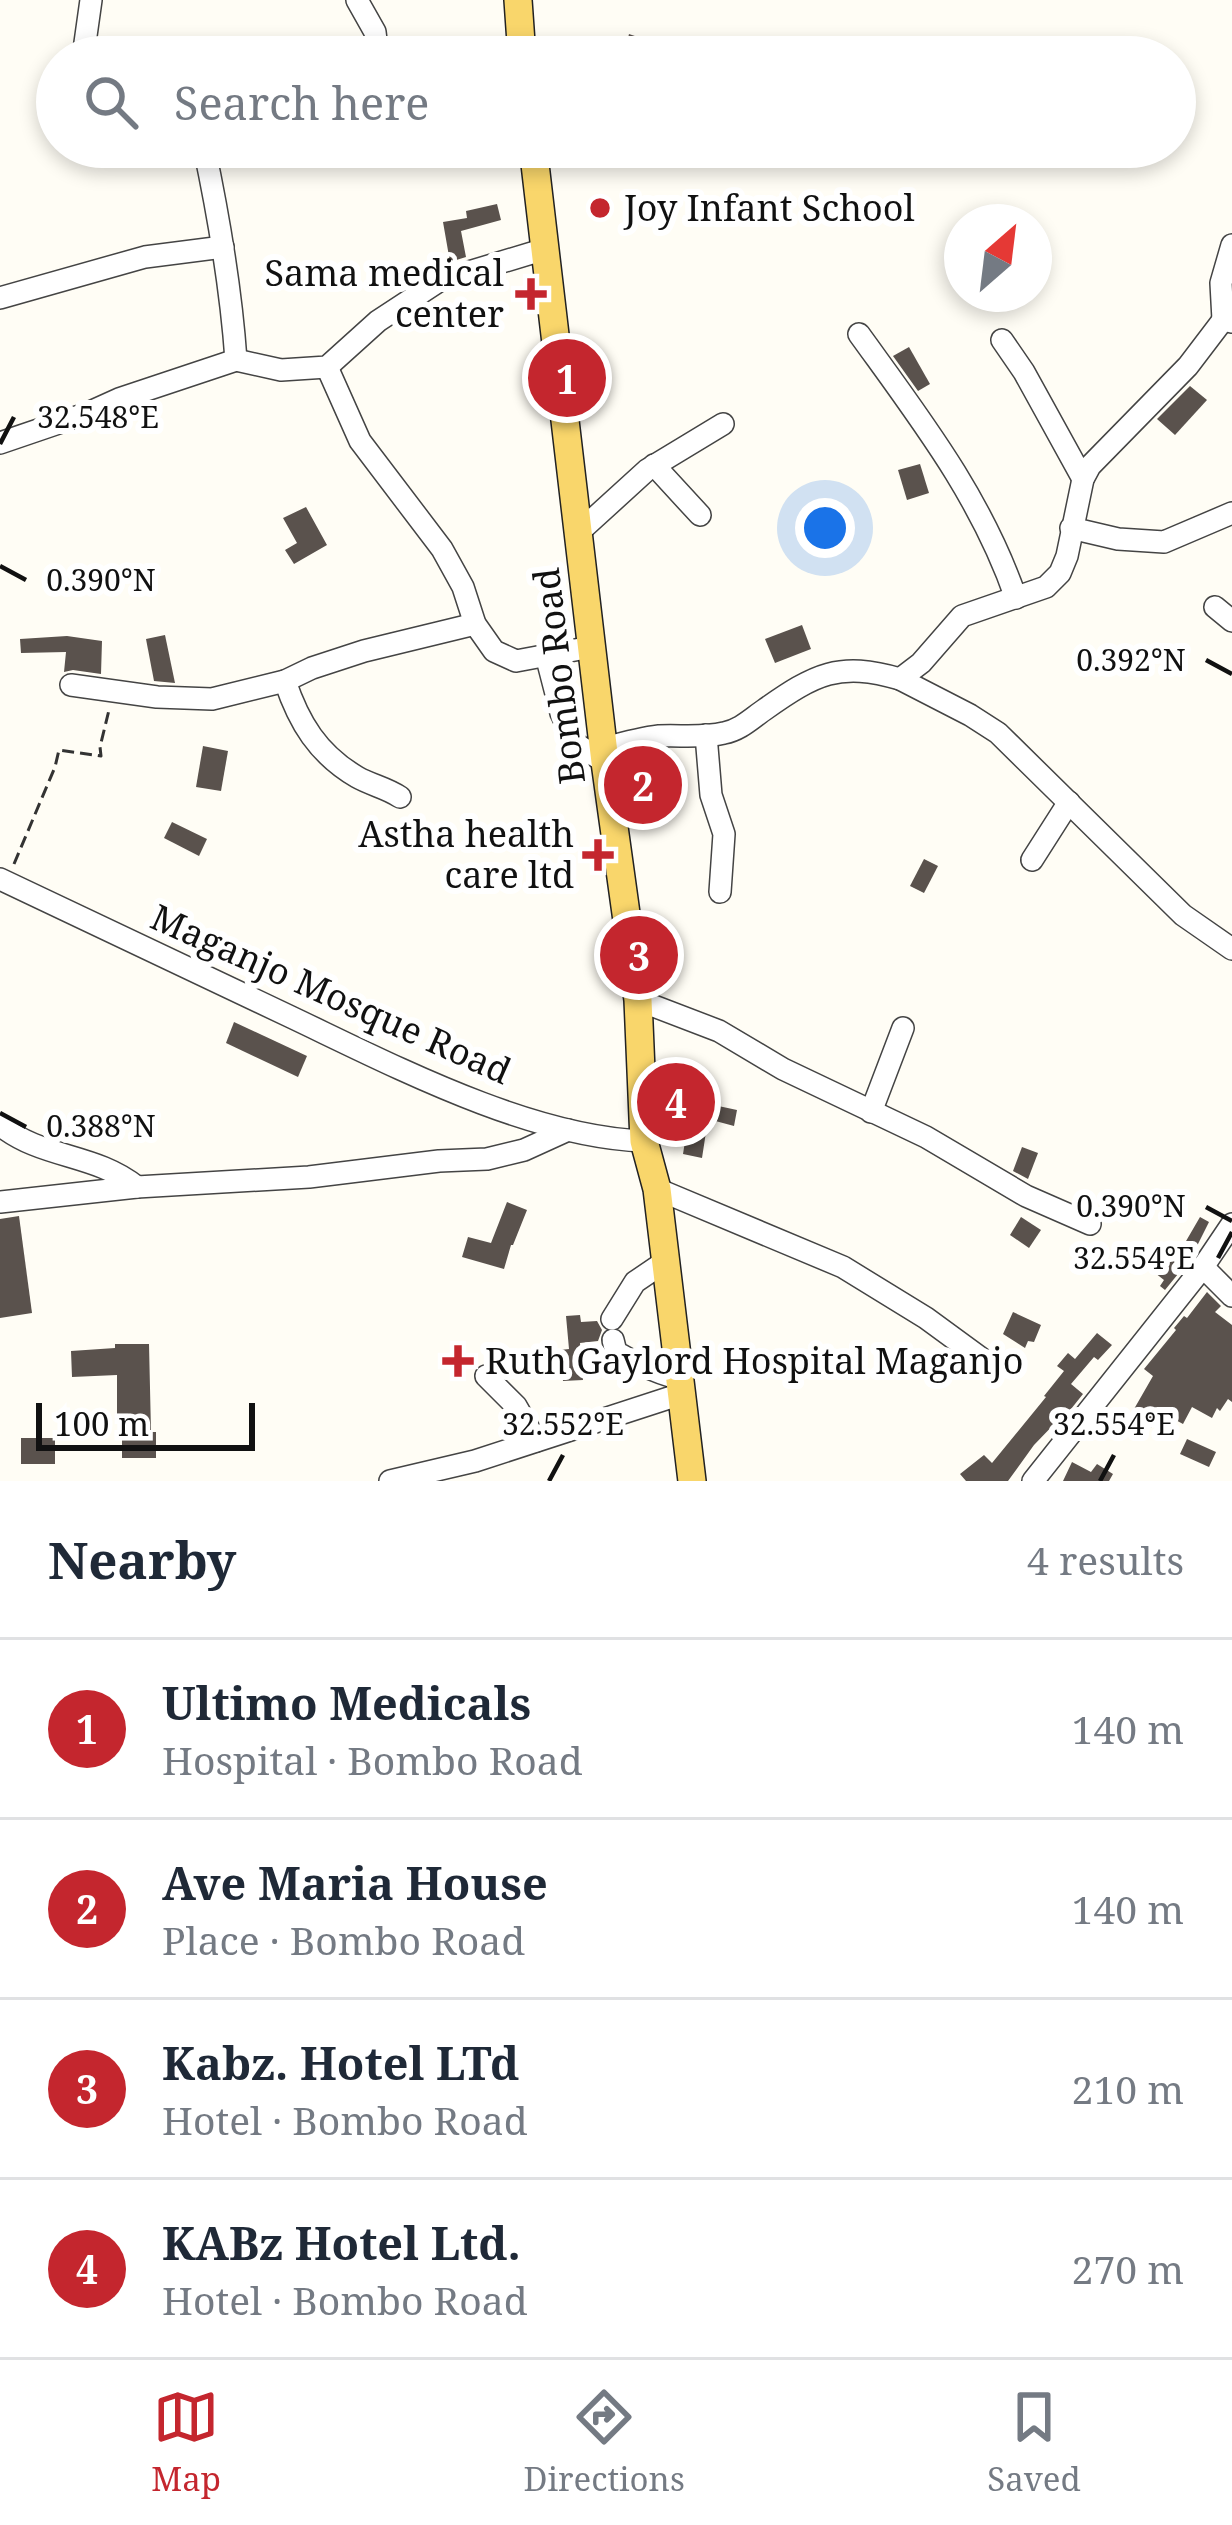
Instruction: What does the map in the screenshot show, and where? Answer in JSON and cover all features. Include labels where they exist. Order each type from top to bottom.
[{"type":"main road","points":[[518,0],[521,36]]},
{"type":"main road","name":"Bombo Road","points":[[535,168],[638,1000],[644,1141],[657,1189],[692,1481]]},
{"type":"street","points":[[86,36],[92,0]]},
{"type":"street","points":[[357,0],[375,36]]},
{"type":"street","points":[[209,168],[236,360]]},
{"type":"street","points":[[900,679],[921,663],[962,616],[1046,587],[1060,573],[1083,478],[1102,452],[1228,321],[1221,283],[1232,245]]},
{"type":"street","points":[[0,298],[145,257],[223,247]]},
{"type":"street","points":[[0,443],[236,360],[280,370],[327,367],[377,321],[439,281],[544,249]]},
{"type":"street","points":[[859,334],[967,488],[1016,598]]},
{"type":"street","points":[[1002,340],[1083,478]]},
{"type":"street","points":[[327,367],[360,441],[452,566],[475,624],[494,651],[506,659],[526,661],[591,647]]},
{"type":"street","points":[[579,532],[654,465],[723,424]]},
{"type":"street","points":[[654,465],[700,515]]},
{"type":"street","points":[[1072,528],[1164,542],[1232,513]]},
{"type":"street","points":[[71,685],[157,698],[212,699],[286,681],[364,651],[475,624]]},
{"type":"street","points":[[546,655],[561,713],[576,744],[605,755],[657,736],[725,733],[829,672],[873,671],[900,679],[998,734],[1183,915],[1232,949]]},
{"type":"street","points":[[286,681],[298,716],[321,749],[361,779],[400,796]]},
{"type":"street","points":[[706,735],[711,795],[724,834],[720,892]]},
{"type":"street","points":[[1032,860],[1070,802]]},
{"type":"street","name":"Maganjo Mosque Road","points":[[3,880],[437,1085],[568,1130],[608,1140],[644,1141]]},
{"type":"street","points":[[638,1000],[719,1031],[783,1069],[942,1146],[1026,1196],[1090,1224]]},
{"type":"street","points":[[871,1112],[903,1028]]},
{"type":"street","points":[[0,1125],[26,1143],[109,1168],[137,1187]]},
{"type":"street","points":[[0,1202],[487,1159],[524,1150],[568,1130]]},
{"type":"street","points":[[657,1189],[843,1268],[982,1359]]},
{"type":"street","points":[[1033,1481],[1232,1224]]},
{"type":"street","points":[[665,1261],[635,1282],[612,1330],[616,1352],[680,1386]]},
{"type":"street","points":[[1203,1267],[1232,1296]]},
{"type":"street","points":[[486,1376],[516,1406],[536,1442]]},
{"type":"street","points":[[390,1481],[536,1442],[680,1386]]},
{"type":"path","points":[[3,880],[56,767],[59,750],[101,756],[115,691]]},
{"type":"building","points":[[497,204],[501,220],[461,231],[466,257],[450,262],[443,222],[467,218],[466,211]]},
{"type":"building","points":[[909,347],[930,384],[918,391],[893,356]]},
{"type":"building","points":[[1190,386],[1207,400],[1175,435],[1157,419]]},
{"type":"building","points":[[920,464],[929,493],[907,500],[898,470]]},
{"type":"building","points":[[306,507],[327,545],[294,564],[285,550],[297,543],[283,518]]},
{"type":"building","points":[[802,625],[811,649],[775,663],[765,639]]},
{"type":"building","points":[[165,635],[175,683],[154,681],[146,639]]},
{"type":"building","points":[[67,636],[102,641],[101,674],[64,672],[66,652],[21,653],[20,639]]},
{"type":"building","points":[[203,746],[228,751],[221,791],[196,787]]},
{"type":"building","points":[[633,772],[656,775],[654,797],[631,795]]},
{"type":"building","points":[[172,822],[207,839],[199,856],[164,838]]},
{"type":"building","points":[[924,859],[938,866],[924,893],[910,886]]},
{"type":"building","points":[[234,1022],[307,1056],[298,1077],[226,1043]]},
{"type":"building","points":[[677,1091],[737,1110],[734,1126],[708,1119],[702,1158],[683,1154],[689,1116],[672,1112]]},
{"type":"building","points":[[1022,1147],[1038,1153],[1028,1179],[1013,1171]]},
{"type":"building","points":[[507,1202],[527,1210],[504,1269],[462,1257],[468,1237],[491,1243]]},
{"type":"building","points":[[19,1216],[32,1313],[0,1318],[0,1219]]},
{"type":"building","points":[[1021,1217],[1041,1230],[1029,1248],[1010,1235]]},
{"type":"building","points":[[1200,1217],[1209,1222],[1191,1258],[1165,1290],[1160,1286],[1164,1280],[1150,1269],[1163,1251],[1175,1260]]},
{"type":"building","points":[[1207,1292],[1221,1306],[1215,1312],[1232,1325],[1232,1402],[1228,1399],[1212,1418],[1192,1407],[1183,1424],[1161,1412],[1151,1428],[1130,1416],[1153,1376],[1144,1369]]},
{"type":"building","points":[[1013,1312],[1041,1325],[1034,1342],[1028,1341],[1025,1348],[1003,1334]]},
{"type":"building","points":[[580,1315],[581,1322],[597,1321],[602,1330],[598,1341],[580,1343],[583,1380],[563,1381],[560,1350],[569,1349],[566,1316]]},
{"type":"building","points":[[1097,1333],[1112,1345],[1098,1360],[1094,1357],[1071,1384],[1083,1394],[1063,1419],[1034,1445],[1008,1481],[966,1481],[960,1474],[984,1455],[992,1463],[1064,1371],[1057,1366],[1068,1353],[1075,1359]]},
{"type":"building","points":[[115,1344],[149,1344],[156,1458],[122,1458],[117,1375],[72,1377],[71,1351],[115,1348]]},
{"type":"building","points":[[21,1438],[55,1438],[55,1464],[21,1464]]},
{"type":"building","points":[[1187,1439],[1216,1452],[1209,1467],[1180,1454]]},
{"type":"building","points":[[1072,1462],[1091,1472],[1097,1464],[1113,1474],[1109,1481],[1063,1481]]},
{"type":"place","name":"Joy Infant School","points":[[600,208]]},
{"type":"place","name":"Sama medical center","points":[[531,294]]},
{"type":"place","name":"Ultimo Medicals","points":[[567,378]]},
{"type":"place","name":"Ave Maria House","points":[[643,785]]},
{"type":"place","name":"Astha health care ltd","points":[[598,855]]},
{"type":"place","name":"Kabz. Hotel LTd","points":[[639,955]]},
{"type":"place","name":"KABz Hotel Ltd.","points":[[676,1102]]},
{"type":"place","name":"Ruth Gaylord Hospital Maganjo","points":[[458,1361]]}]
